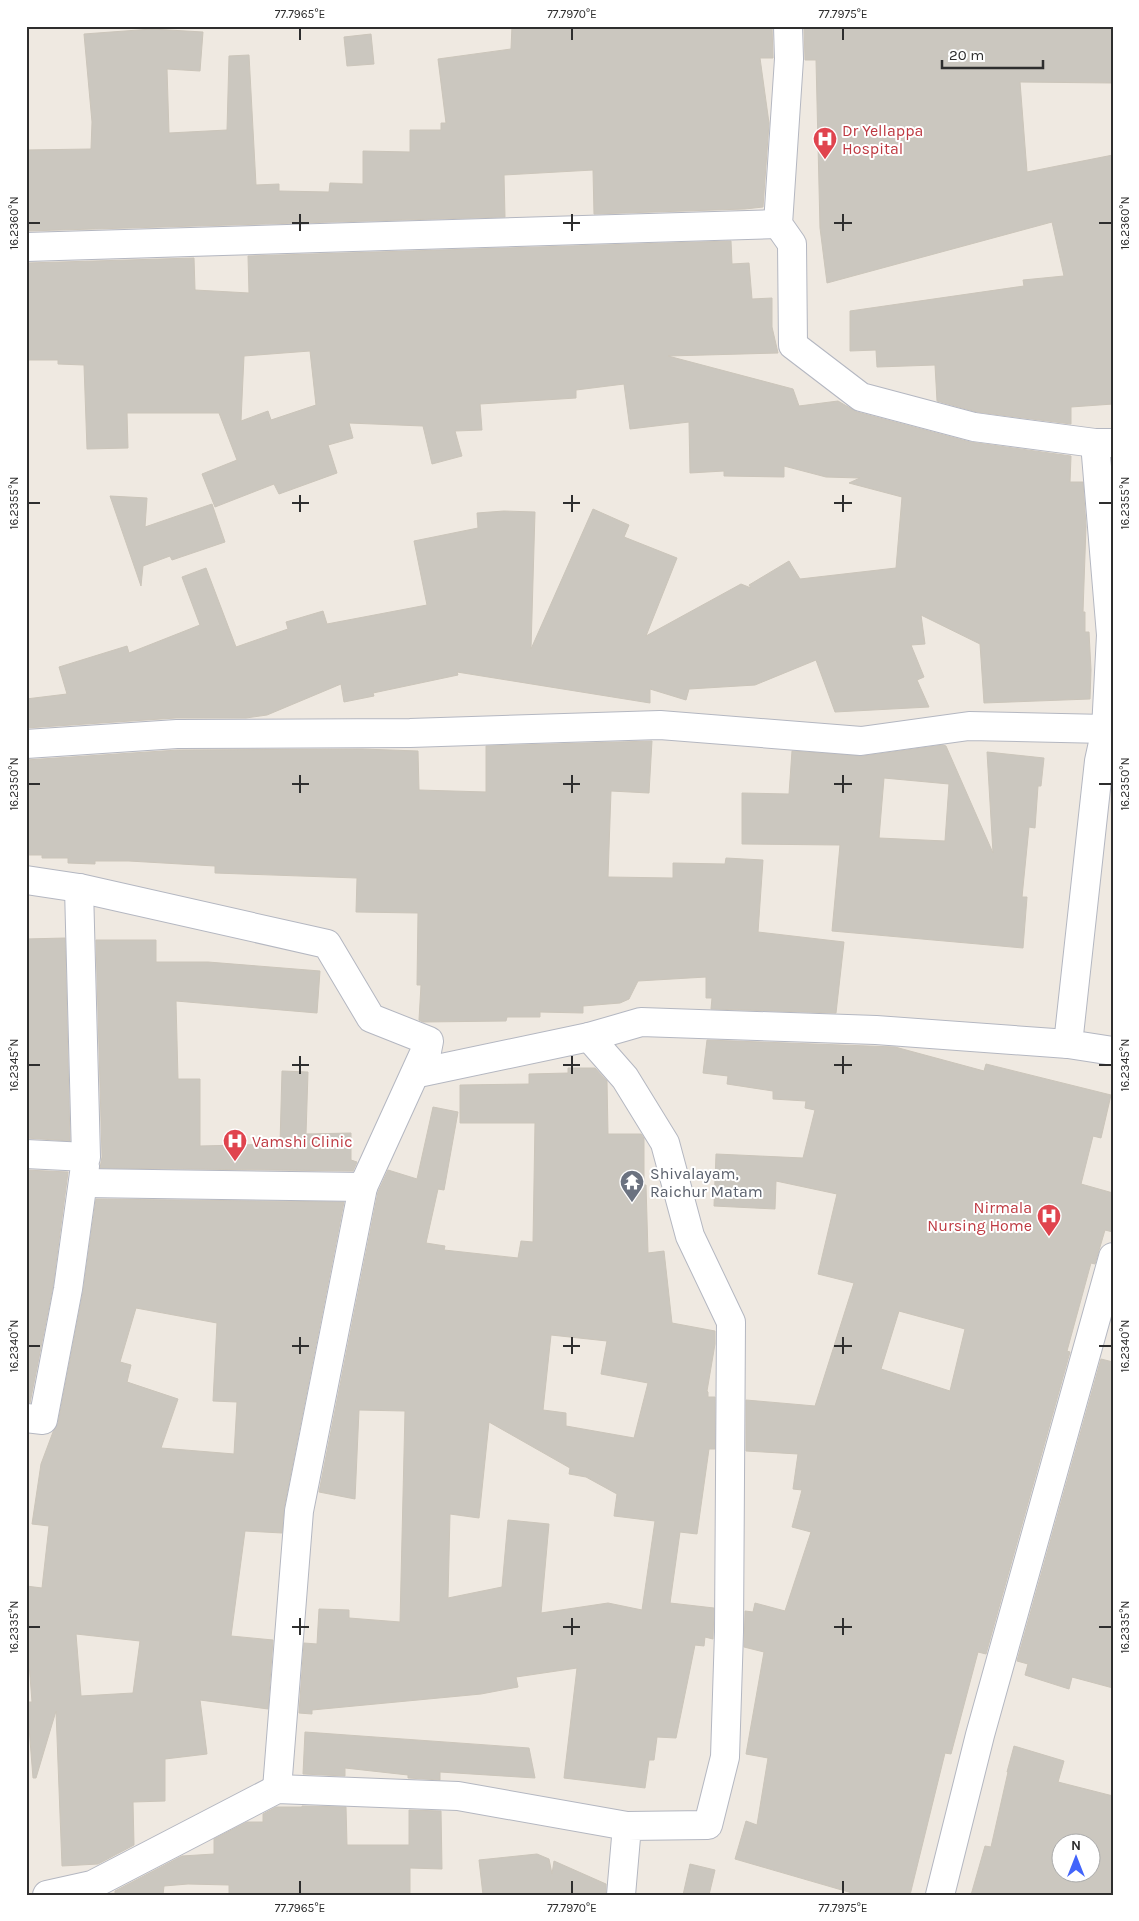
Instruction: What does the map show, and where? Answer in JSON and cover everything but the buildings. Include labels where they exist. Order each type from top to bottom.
[{"type":"street","points":[[788,26],[789,59],[778,224],[792,244],[793,346],[861,397],[974,428],[1104,443],[1111,635],[1109,727],[1099,761],[1068,1044]]},
{"type":"street","points":[[26,246],[47,247],[778,224]]},
{"type":"street","points":[[26,744],[177,734],[410,733],[660,725],[861,741],[969,726],[1109,727]]},
{"type":"street","points":[[26,880],[80,888],[327,944],[371,1018],[429,1041]]},
{"type":"street","points":[[26,1418],[43,1420],[68,1289],[85,1170],[80,888]]},
{"type":"street","points":[[429,1041],[423,1072],[590,1037],[641,1022],[876,1030],[1068,1044],[1113,1051]]},
{"type":"street","points":[[47,1895],[92,1885],[277,1789],[458,1796],[628,1826],[708,1825],[724,1757],[729,1632],[731,1322],[690,1236],[665,1143],[625,1078],[590,1037]]},
{"type":"street","points":[[277,1789],[299,1511],[363,1187],[429,1041]]},
{"type":"street","points":[[26,1154],[85,1170],[363,1187]]},
{"type":"street","points":[[940,1895],[980,1736],[1113,1257]]},
{"type":"street","points":[[621,1895],[628,1826]]},
{"type":"place","name":"Dr Yellappa Hospital","points":[[825,160]]},
{"type":"place","name":"Vamshi Clinic","points":[[235,1162]]},
{"type":"place","name":"Shivalayam, Raichur Matam","points":[[632,1203]]},
{"type":"place","name":"Nirmala Nursing Home","points":[[1049,1237]]}]
